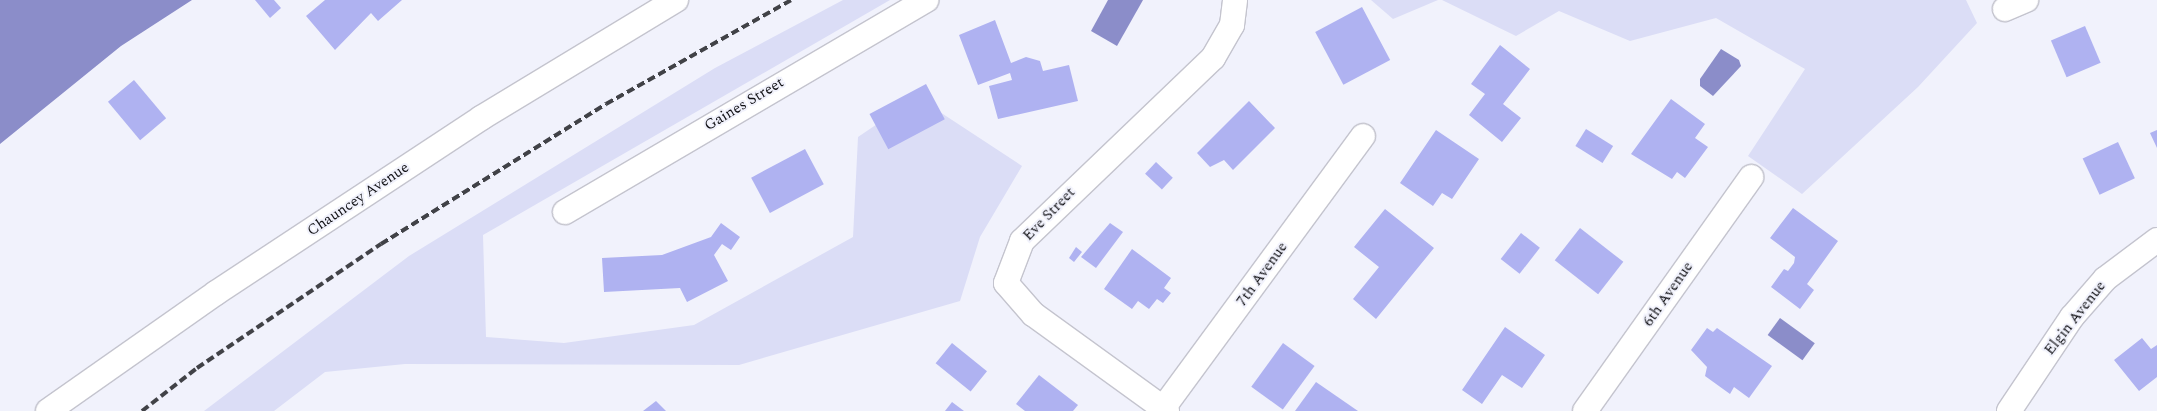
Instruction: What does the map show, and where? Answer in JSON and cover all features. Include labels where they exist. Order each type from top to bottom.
[{"type":"street","name":"Chauncey Avenue","points":[[48,411],[216,294],[481,118],[676,0]]},
{"type":"street","name":"Gaines Street","points":[[565,212],[926,0]]},
{"type":"street","name":"Eve Street","points":[[1164,410],[1034,314],[1006,283],[1022,241],[1213,58],[1232,24],[1238,1]]},
{"type":"street","name":"7th Avenue","points":[[1164,410],[1363,136]]},
{"type":"street","name":"6th Avenue","points":[[1585,411],[1751,177]]},
{"type":"street","name":"Elgin Avenue","points":[[2009,411],[2072,317],[2105,279],[2157,240]]},
{"type":"shaded area","points":[[843,0],[890,0],[483,235],[486,337],[564,343],[694,325],[853,237],[858,137],[917,97],[1022,166],[980,237],[960,301],[739,365],[405,364],[325,372],[274,411],[204,411],[409,256],[715,68]]},
{"type":"shaded area","points":[[1371,0],[1438,0],[1393,19]]},
{"type":"shaded area","points":[[1442,0],[1966,0],[1977,23],[1918,87],[1802,194],[1748,156],[1805,69],[1716,18],[1630,41],[1559,11],[1516,36]]},
{"type":"water","points":[[0,0],[192,0],[121,46],[0,144]]},
{"type":"water","points":[[1108,0],[1143,0],[1117,46],[1091,31]]},
{"type":"water","points":[[1721,49],[1739,60],[1741,66],[1713,96],[1700,86],[1700,79]]},
{"type":"water","points":[[1780,318],[1815,343],[1802,360],[1768,335]]},
{"type":"building","points":[[255,0],[274,0],[281,8],[270,18]]},
{"type":"building","points":[[325,0],[402,0],[378,21],[371,13],[335,50],[306,16]]},
{"type":"building","points":[[1362,7],[1390,60],[1343,85],[1315,32]]},
{"type":"building","points":[[995,20],[1011,63],[1026,57],[1040,61],[1043,71],[1069,65],[1078,101],[998,119],[989,86],[1012,80],[1010,73],[978,85],[959,35]]},
{"type":"building","points":[[2085,26],[2101,63],[2067,77],[2051,40]]},
{"type":"building","points":[[1500,45],[1530,69],[1503,104],[1521,118],[1502,142],[1469,115],[1485,94],[1471,84]]},
{"type":"building","points":[[134,80],[166,118],[140,140],[108,102]]},
{"type":"building","points":[[926,84],[945,119],[888,149],[869,114]]},
{"type":"building","points":[[1671,99],[1705,124],[1695,138],[1708,147],[1685,178],[1677,172],[1672,179],[1631,154]]},
{"type":"building","points":[[1249,101],[1275,128],[1233,170],[1224,160],[1210,167],[1197,153]]},
{"type":"building","points":[[1586,129],[1613,146],[1603,163],[1575,146]]},
{"type":"building","points":[[1436,130],[1479,159],[1452,199],[1442,193],[1433,206],[1400,183]]},
{"type":"building","points":[[2157,130],[2157,148],[2150,133]]},
{"type":"building","points":[[2118,142],[2135,178],[2100,195],[2083,158]]},
{"type":"building","points":[[805,149],[824,184],[770,213],[751,178]]},
{"type":"building","points":[[1156,162],[1173,178],[1162,189],[1145,174]]},
{"type":"building","points":[[1793,208],[1838,241],[1807,284],[1814,290],[1800,309],[1771,287],[1784,269],[1788,271],[1794,263],[1795,257],[1770,238]]},
{"type":"building","points":[[1385,209],[1434,248],[1376,319],[1353,299],[1379,267],[1354,247]]},
{"type":"building","points":[[721,223],[740,237],[731,250],[722,244],[714,255],[728,281],[687,302],[680,288],[604,292],[602,258],[662,255],[711,237]]},
{"type":"building","points":[[1110,223],[1123,232],[1096,268],[1081,257]]},
{"type":"building","points":[[1580,228],[1623,262],[1598,294],[1555,260]]},
{"type":"building","points":[[1521,233],[1540,248],[1520,274],[1501,259]]},
{"type":"building","points":[[1076,247],[1082,252],[1074,262],[1069,258]]},
{"type":"building","points":[[1132,249],[1171,278],[1164,288],[1171,293],[1163,303],[1157,299],[1149,309],[1138,301],[1132,309],[1104,289]]},
{"type":"building","points":[[1505,327],[1545,355],[1522,388],[1502,375],[1482,404],[1462,390]]},
{"type":"building","points":[[1707,328],[1713,332],[1717,328],[1772,366],[1749,398],[1734,387],[1730,394],[1705,376],[1707,367],[1691,350]]},
{"type":"building","points":[[2142,338],[2151,349],[2157,345],[2157,377],[2139,391],[2114,360]]},
{"type":"building","points":[[952,343],[987,371],[971,392],[936,363]]},
{"type":"building","points":[[1283,343],[1315,366],[1283,410],[1251,387]]},
{"type":"building","points":[[1039,375],[1078,405],[1073,411],[1025,411],[1016,404]]},
{"type":"building","points":[[1316,382],[1358,411],[1295,411]]},
{"type":"building","points":[[656,401],[666,411],[643,411]]},
{"type":"building","points":[[952,402],[964,411],[945,411]]},
{"type":"railway","points":[[142,411],[197,368],[381,244],[606,104],[791,0]]}]
